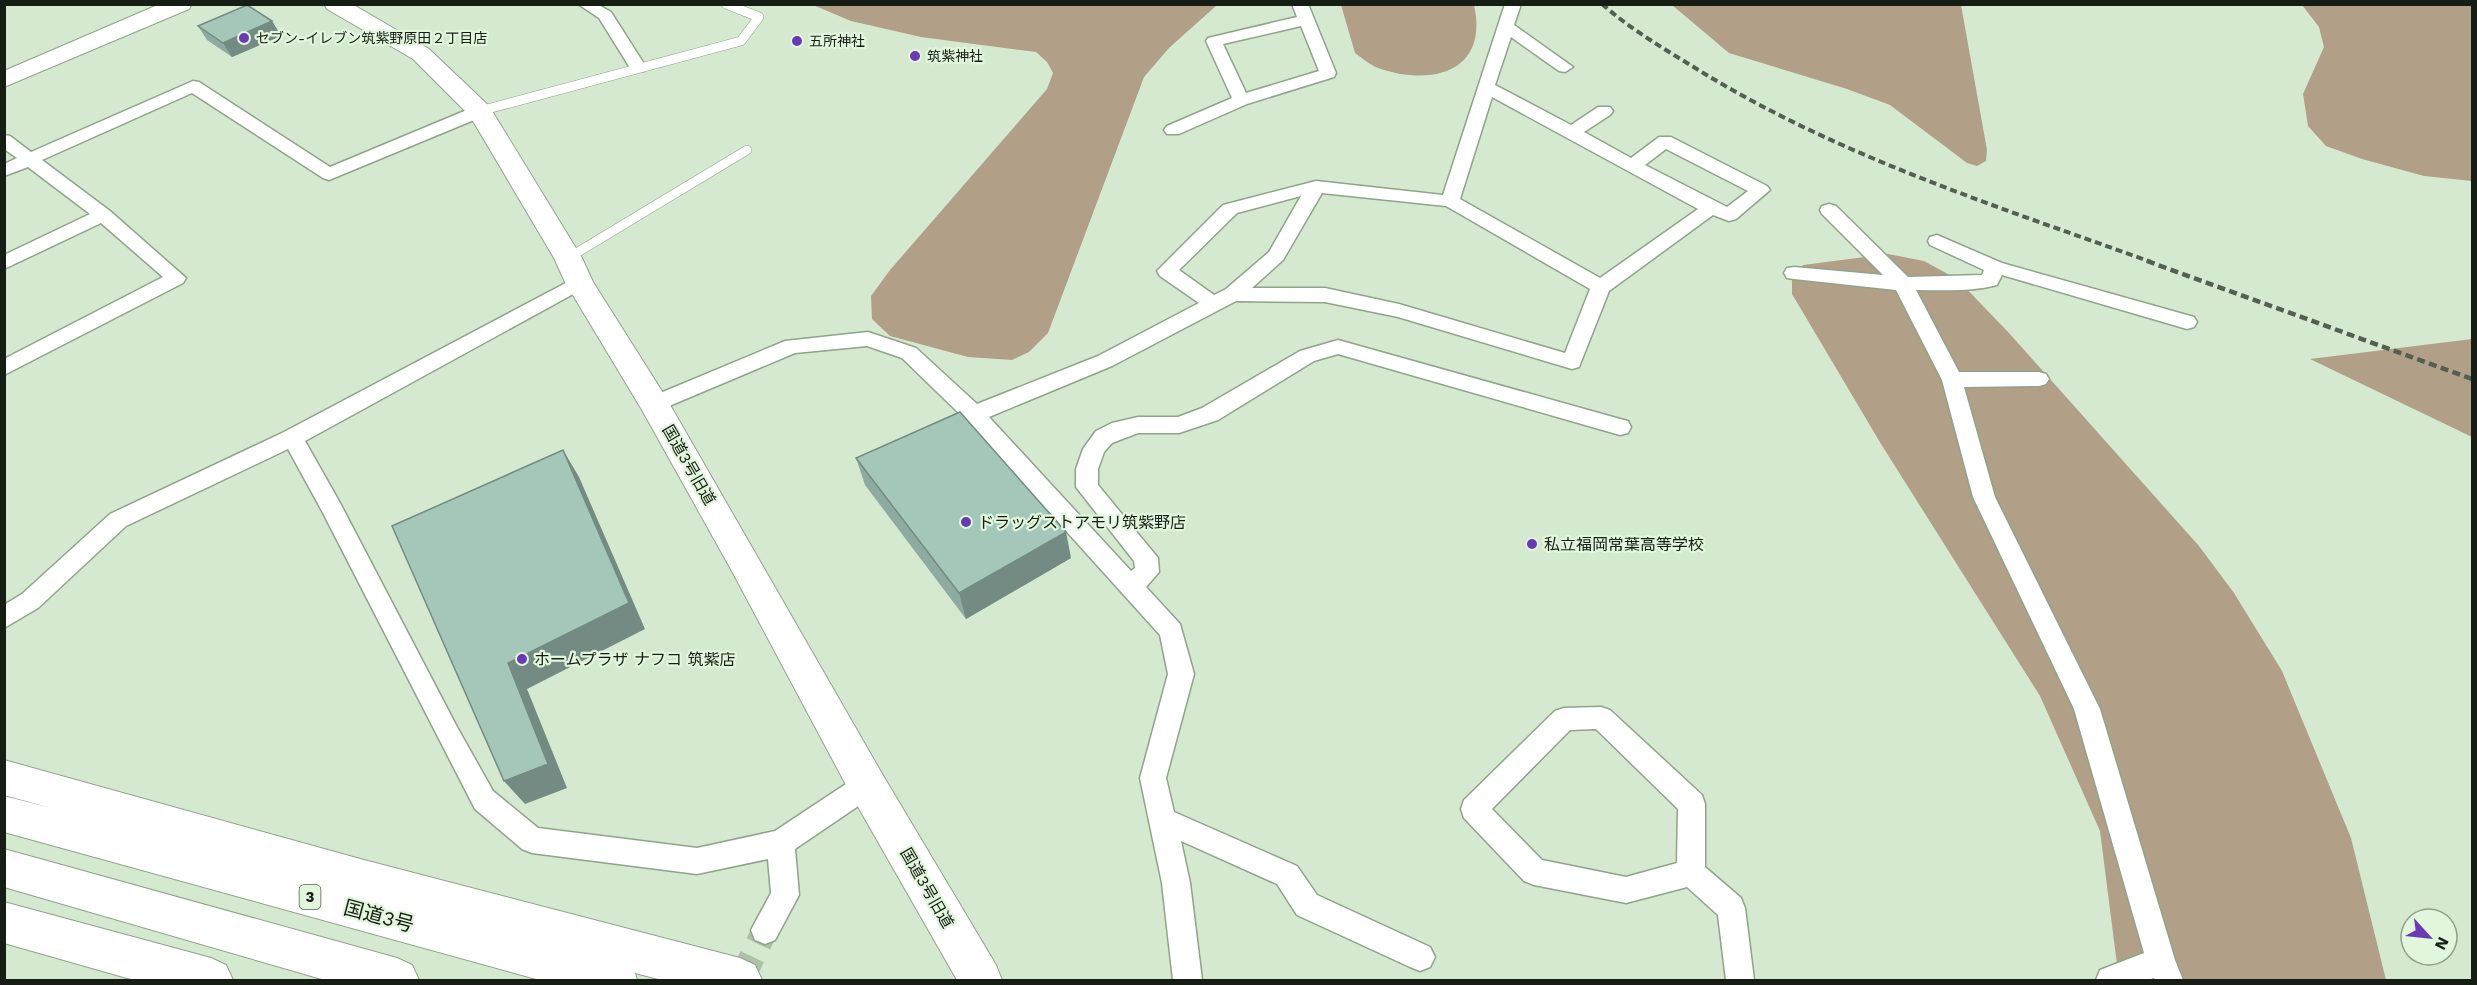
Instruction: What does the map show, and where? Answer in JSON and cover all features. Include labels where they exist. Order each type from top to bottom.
[{"type":"main road","points":[[4,80],[181,4]]},
{"type":"main road","name":"国道3号旧道","points":[[335,4],[421,54],[480,111],[746,563],[867,785],[981,981]]},
{"type":"main road","points":[[4,777],[364,880],[740,981]]},
{"type":"main road","name":"国道3号","points":[[4,814],[616,981]]},
{"type":"main road","points":[[4,868],[397,981]]},
{"type":"main road","points":[[4,922],[211,981]]},
{"type":"street","points":[[585,4],[604,15],[638,67]]},
{"type":"street","points":[[1450,201],[1513,4]]},
{"type":"street","points":[[1173,130],[1241,100],[1328,74],[1303,12],[1214,41],[1241,100]]},
{"type":"street","points":[[1506,26],[1565,67]]},
{"type":"street","points":[[4,171],[193,86],[329,174],[480,111]]},
{"type":"street","points":[[1486,87],[1632,166],[1711,208],[1729,215],[1761,190],[1665,141],[1632,166]]},
{"type":"street","points":[[1571,133],[1604,111]]},
{"type":"street","points":[[4,140],[103,215],[176,278],[4,368]]},
{"type":"street","points":[[974,414],[1105,361],[1233,294],[1276,256],[1316,188]]},
{"type":"street","points":[[1213,304],[1167,271],[1230,209],[1316,188],[1450,201],[1602,287]]},
{"type":"street","points":[[1233,294],[1324,296],[1399,311],[1572,362],[1602,287],[1711,208]]},
{"type":"street","points":[[1829,210],[1903,284],[1952,380],[1984,497],[2087,709],[2165,971],[2110,981]]},
{"type":"street","points":[[4,264],[103,215]]},
{"type":"street","points":[[1937,241],[1995,267],[2187,322]]},
{"type":"street","points":[[1794,273],[1903,284],[1971,283],[1990,280],[1995,267]]},
{"type":"street","points":[[4,618],[30,601],[118,520],[292,438],[574,270]]},
{"type":"street","points":[[654,404],[792,346],[868,339],[909,352],[974,414],[1171,631],[1181,674],[1153,778],[1176,882],[1187,981]]},
{"type":"street","points":[[1131,586],[1147,572],[1146,558],[1087,487],[1087,470],[1094,449],[1104,437],[1120,429],[1138,425],[1179,425],[1210,414],[1307,356],[1338,347],[1620,427]]},
{"type":"street","points":[[1952,380],[2039,379]]},
{"type":"street","points":[[292,438],[332,509],[448,735],[484,800],[532,840],[697,861],[781,843],[867,785]]},
{"type":"street","points":[[1691,873],[1626,890],[1534,872],[1474,809],[1564,719],[1601,718],[1692,804],[1691,873],[1731,908],[1740,981]]},
{"type":"street","points":[[1162,820],[1287,875],[1307,905],[1420,957]]},
{"type":"street","points":[[765,930],[785,895],[781,843]]},
{"type":"lane","points":[[480,111],[741,41],[759,17],[726,4]]},
{"type":"lane","points":[[574,270],[747,150]]},
{"type":"shaded area","points":[[813,5],[1217,5],[1169,48],[1144,77],[1048,333],[1029,352],[1012,360],[968,357],[890,336],[872,319],[871,296],[890,270],[1047,89],[1053,73],[1047,62],[1036,52],[921,37],[851,21]]},
{"type":"shaded area","points":[[1341,5],[1474,5],[1476,28],[1473,46],[1464,59],[1452,69],[1436,74],[1418,76],[1378,68],[1355,53]]},
{"type":"shaded area","points":[[1672,5],[1961,5],[1987,150],[1986,161],[1977,166],[1967,163],[1890,105],[1847,89],[1729,53]]},
{"type":"shaded area","points":[[2302,5],[2472,5],[2472,181],[2424,176],[2362,159],[2326,146],[2308,126],[2303,94],[2324,47],[2319,27]]},
{"type":"shaded area","points":[[1888,254],[1924,261],[1957,279],[2009,333],[2199,546],[2234,593],[2282,671],[2351,838],[2386,980],[2119,980],[2100,831],[2040,696],[1881,444],[1792,294],[1792,278],[1803,265]]},
{"type":"shaded area","points":[[2472,339],[2472,437],[2310,359]]},
{"type":"building","points":[[247,5],[272,21],[223,43],[198,26]]},
{"type":"building","name":"ドラッグストアモリ筑紫野店","points":[[960,412],[1066,532],[959,593],[856,458]]},
{"type":"building","name":"ホームプラザ ナフコ 筑紫店","points":[[563,450],[629,603],[508,663],[548,764],[504,781],[392,526]]},
{"type":"tunnel","points":[[741,980],[765,930]]},
{"type":"railway","points":[[1602,4],[1634,29],[1680,59],[1746,98],[1802,126],[1916,176],[2151,262]]},
{"type":"railway","points":[[2147,261],[2472,379]]},
{"type":"place","name":"セブン-イレブン筑紫野原田２丁目店","points":[[244,38]]},
{"type":"place","name":"五所神社","points":[[797,41]]},
{"type":"place","name":"筑紫神社","points":[[915,56]]},
{"type":"place","name":"ドラッグストアモリ筑紫野店","points":[[966,522]]},
{"type":"place","name":"私立福岡常葉高等学校","points":[[1532,544]]},
{"type":"place","name":"ホームプラザ ナフコ 筑紫店","points":[[522,659]]}]
